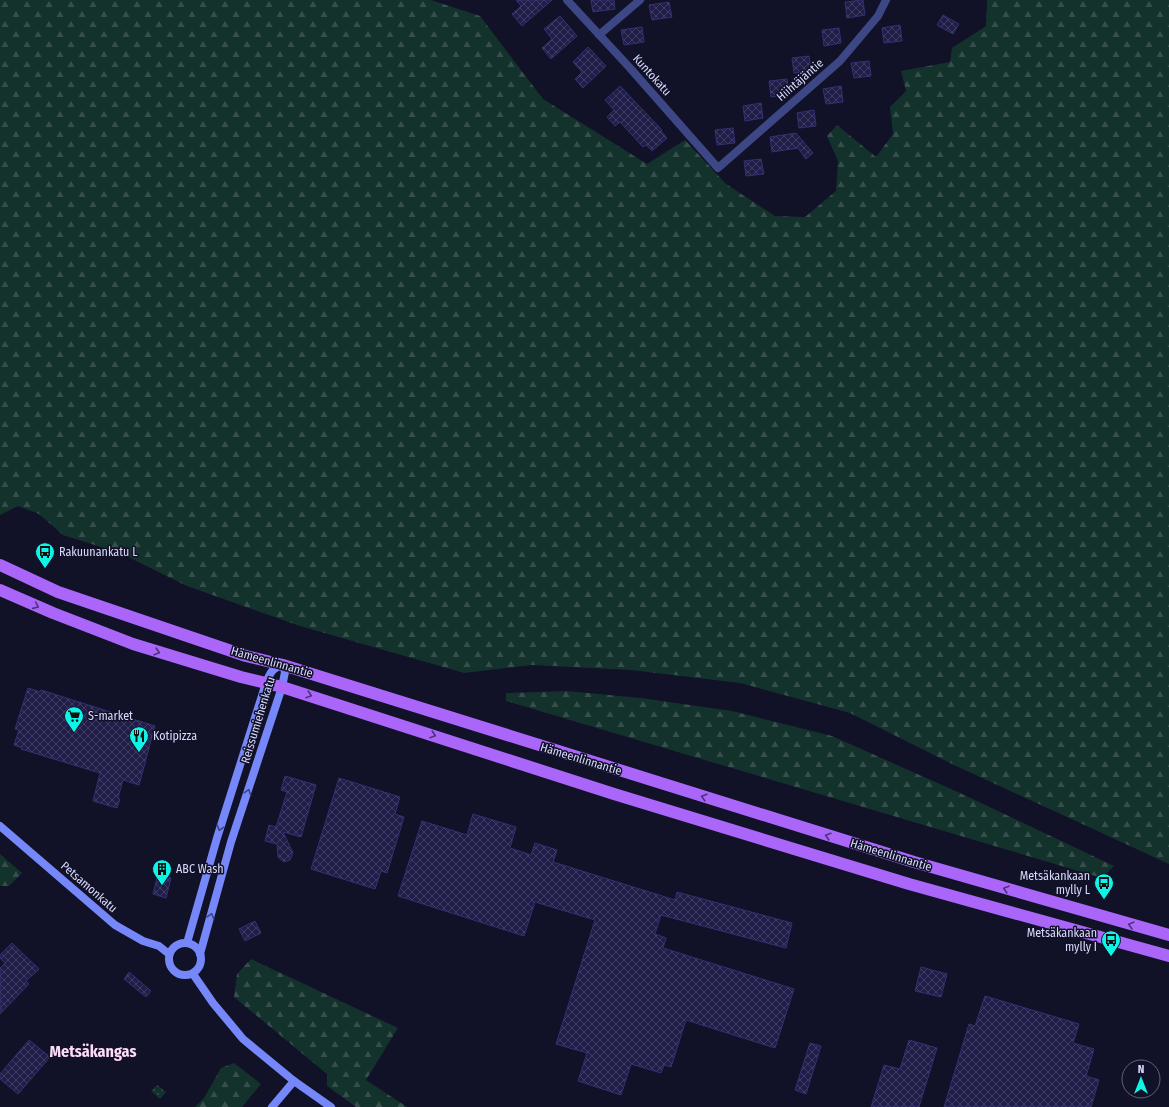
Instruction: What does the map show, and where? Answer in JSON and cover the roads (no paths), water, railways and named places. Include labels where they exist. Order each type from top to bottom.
[{"type":"main road","name":"Hämeenlinnantie","points":[[0,564],[58,592],[246,656],[283,665],[914,862],[1169,935]]},
{"type":"main road","name":"Hämeenlinnantie","points":[[0,590],[53,613],[133,644],[241,677],[282,687],[614,794],[909,884],[1169,956]]},
{"type":"street","name":"Kuntokatu","points":[[567,0],[718,168]]},
{"type":"street","points":[[600,35],[640,0]]},
{"type":"street","name":"Hiihtäjäntie","points":[[718,168],[840,61],[878,16],[886,0]]},
{"type":"street","name":"Reissumiehenkatu","points":[[187,943],[266,683],[274,668],[283,665],[285,672],[282,687],[231,842],[200,954]]},
{"type":"street","name":"Petsamonkatu","points":[[0,826],[114,925],[143,941],[159,946],[169,954]]},
{"type":"street","points":[[187,943],[195,947],[200,954],[201,960],[200,965],[193,974],[187,976],[176,974],[169,965],[169,954],[176,945],[187,943]]},
{"type":"street","points":[[193,974],[207,995],[243,1039],[294,1081],[331,1107]]},
{"type":"street","points":[[272,1107],[294,1081]]},
{"type":"place","name":"Rakuunankatu L","points":[[45,569]]},
{"type":"place","name":"S-market","points":[[74,733]]},
{"type":"place","name":"Kotipizza","points":[[139,753]]},
{"type":"place","name":"ABC Wash","points":[[162,886]]},
{"type":"place","name":"Metsäkankaan mylly L","points":[[1104,900]]},
{"type":"place","name":"Metsäkankaan mylly I","points":[[1111,957]]},
{"type":"district","name":"Metsäkangas","points":[[93,1051]]}]
